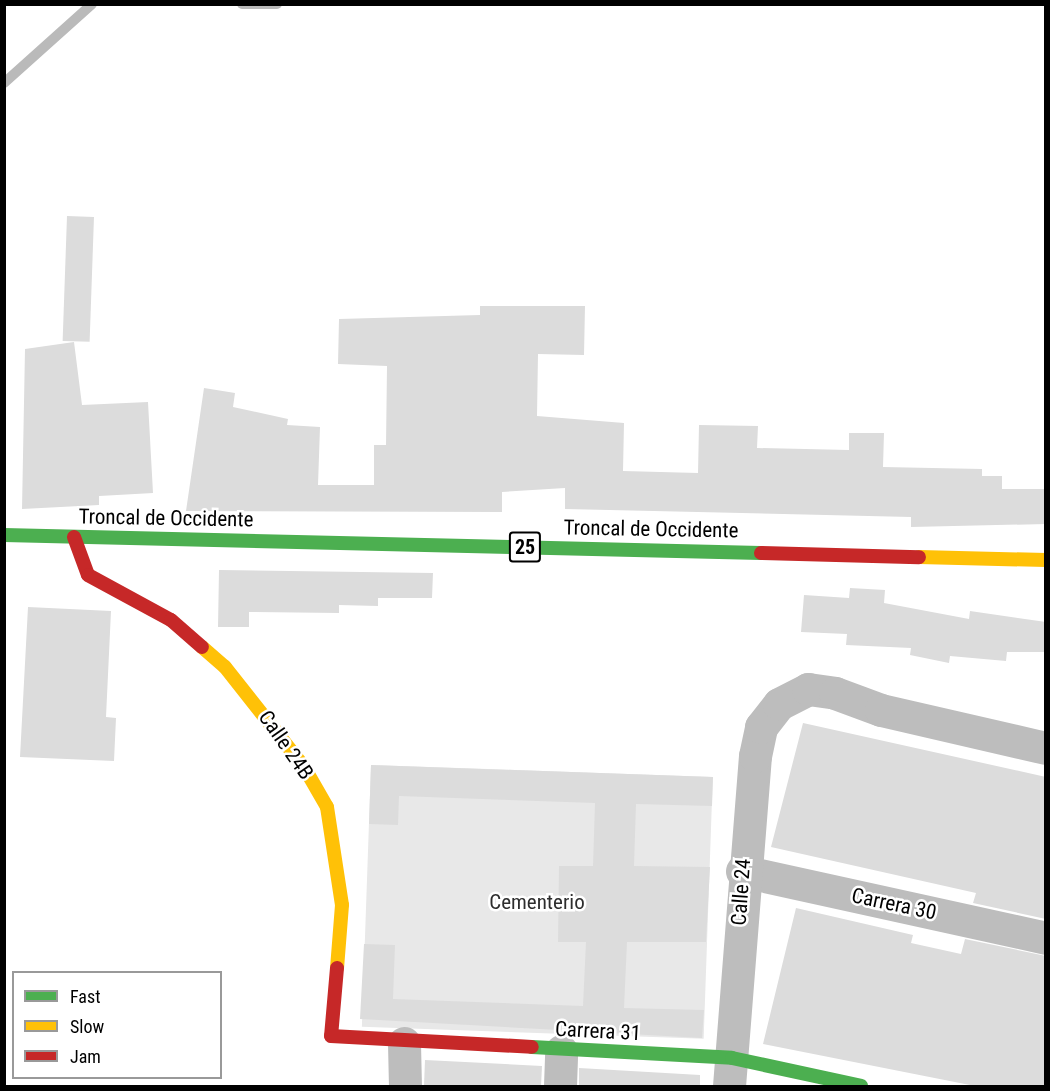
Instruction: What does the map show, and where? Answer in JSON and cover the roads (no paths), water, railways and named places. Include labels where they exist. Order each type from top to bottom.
[{"type":"street","name":"Troncal de Occidente","points":[[4,535],[1046,560]]},
{"type":"street","name":"Calle 24B","points":[[74,537],[88,575],[171,620],[225,667],[304,767],[327,807],[342,905],[332,1036]]},
{"type":"street","name":"Calle 24","points":[[730,1072],[742,871],[760,727],[779,704],[808,689],[835,693],[881,710],[1046,748]]},
{"type":"street","name":"Carrera 30","points":[[742,871],[1046,938]]},
{"type":"street","name":"Carrera 31","points":[[332,1036],[404,1043],[561,1051],[861,1086]]},
{"type":"street","points":[[404,1043],[405,1086]]},
{"type":"street","points":[[560,1086],[561,1051]]},
{"type":"waterway","points":[[4,83],[92,4]]},
{"type":"waterway","points":[[242,4],[277,4]]},
{"type":"park label","name":"Cementerio","points":[[537,902]]}]
